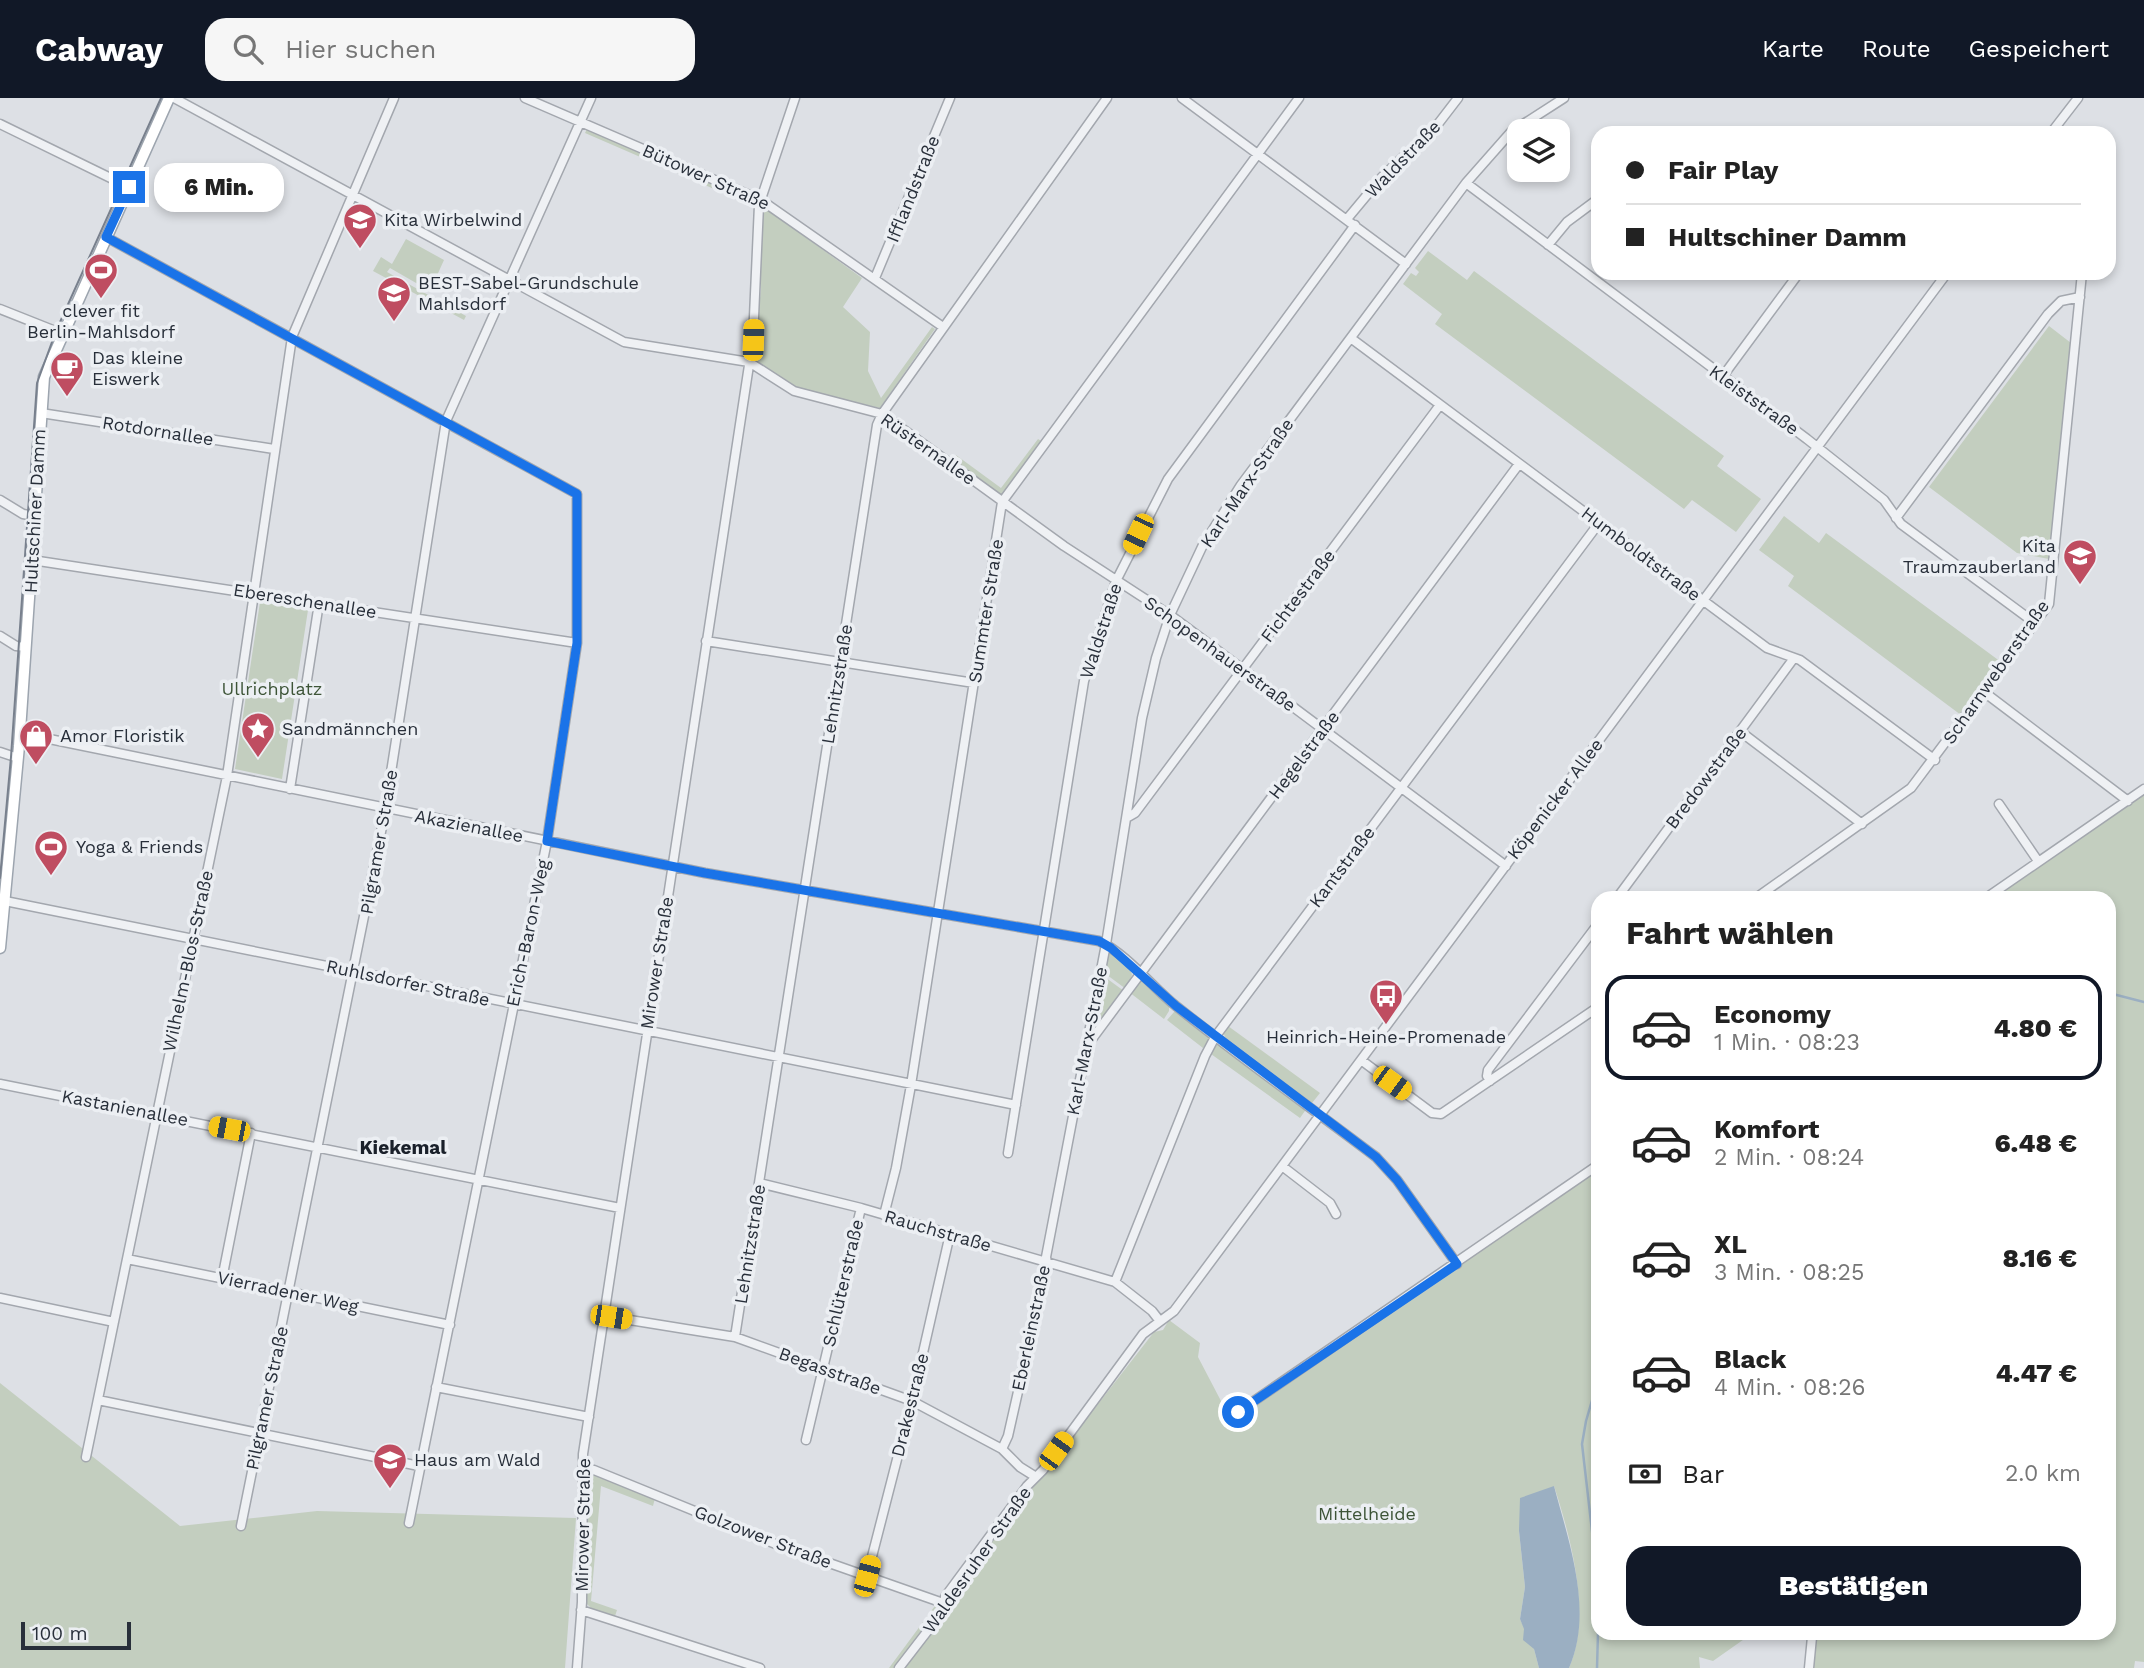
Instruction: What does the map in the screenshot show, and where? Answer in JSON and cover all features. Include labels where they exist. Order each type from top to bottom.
[{"type":"main road","name":"Hultschiner Damm","points":[[0,948],[20,733],[44,377],[169,98]]},
{"type":"street","name":"Rüsternallee","points":[[174,98],[624,342],[749,362],[794,391],[882,414],[1065,547]]},
{"type":"street","name":"Wilhelm-Blos-Straße","points":[[86,1457],[227,776],[292,337],[394,98]]},
{"type":"street","name":"Bütower Straße","points":[[525,98],[761,200],[943,327]]},
{"type":"street","name":"Pilgramer Straße","points":[[241,1526],[386,809],[446,421],[591,98]]},
{"type":"street","name":"Mirower Straße","points":[[577,1668],[581,1610],[583,1454],[749,362],[761,200],[795,98]]},
{"type":"street","name":"Ifflandstraße","points":[[874,278],[950,98]]},
{"type":"street","name":"Lehnitzstraße","points":[[735,1337],[877,425],[943,327],[1107,98]]},
{"type":"street","points":[[1182,98],[1406,264]]},
{"type":"street","name":"Summter Straße","points":[[884,1215],[896,1168],[911,1085],[1002,502],[1299,98]]},
{"type":"street","name":"Waldstraße","points":[[1347,219],[1382,177],[1438,124],[1458,98]]},
{"type":"street","name":"Karl-Marx-Straße","points":[[1056,1205],[1106,944],[1142,718],[1156,657],[1170,615],[1202,547],[1233,496],[1466,183],[1511,132],[1564,98]]},
{"type":"street","points":[[2056,126],[2078,98]]},
{"type":"street","points":[[0,124],[129,187]]},
{"type":"street","name":"Kleiststraße","points":[[1466,183],[1591,277]]},
{"type":"street","points":[[1548,245],[1567,222],[1591,204]]},
{"type":"street","name":"Waldstraße","points":[[1007,1153],[1084,681],[1116,581],[1168,479],[1355,225]]},
{"type":"street","name":"Erich-Baron-Weg","points":[[106,237],[577,494],[577,643],[547,841],[409,1523]]},
{"type":"street","name":"Kleiststraße","points":[[1595,280],[1818,447],[1884,500],[1896,518],[2035,623]]},
{"type":"street","points":[[1723,376],[1794,280]]},
{"type":"street","name":"Köpenicker Allee","points":[[1159,1320],[1174,1311],[1942,280]]},
{"type":"street","name":"Scharnweberstraße","points":[[1766,891],[1903,795],[1935,760],[2049,604],[2081,280]]},
{"type":"street","points":[[1896,518],[2048,314],[2061,301],[2080,297]]},
{"type":"street","points":[[0,309],[63,334]]},
{"type":"street","name":"Humboldtstraße","points":[[1352,339],[1767,648],[1794,657],[1935,760]]},
{"type":"street","name":"Fichtestraße","points":[[1128,817],[1135,813],[1440,405]]},
{"type":"street","name":"Rotdornallee","points":[[41,413],[274,449]]},
{"type":"street","name":"Hegelstraße","points":[[1087,1045],[1519,464]]},
{"type":"street","points":[[0,500],[23,514],[35,516]]},
{"type":"street","name":"Kantstraße","points":[[1115,1282],[1215,1037],[1599,523]]},
{"type":"street","name":"Schopenhauerstraße","points":[[1065,547],[1170,615],[1506,866]]},
{"type":"street","name":"Ebereschenallee","points":[[32,560],[577,643]]},
{"type":"street","points":[[290,789],[319,603]]},
{"type":"street","points":[[0,636],[16,646],[26,647]]},
{"type":"street","points":[[706,641],[974,683]]},
{"type":"street","name":"Bredowstraße","points":[[1622,891],[1794,657]]},
{"type":"street","points":[[1984,692],[2128,801]]},
{"type":"street","points":[[1741,732],[1862,824]]},
{"type":"street","name":"Akazienallee","points":[[20,733],[672,866],[1043,932]]},
{"type":"street","points":[[0,752],[18,758]]},
{"type":"street","points":[[1996,891],[2144,789]]},
{"type":"street","points":[[1999,804],[2038,861]]},
{"type":"street","name":"Ruhlsdorfer Straße","points":[[5,901],[1016,1105]]},
{"type":"street","points":[[1043,932],[1106,944],[1215,1037],[1321,1113],[1387,1167],[1457,1264]]},
{"type":"street","points":[[1490,1081],[1488,1070],[1591,933]]},
{"type":"street","points":[[1361,1060],[1437,1114],[1447,1111],[1591,1012]]},
{"type":"street","name":"Kastanienallee","points":[[0,1084],[620,1208]]},
{"type":"street","points":[[222,1279],[251,1133]]},
{"type":"street","points":[[1282,1166],[1330,1203],[1336,1214]]},
{"type":"street","points":[[1238,1412],[1591,1170]]},
{"type":"street","name":"Rauchstraße","points":[[760,1183],[884,1215],[1115,1282],[1152,1311],[1159,1320]]},
{"type":"street","name":"Eberleinstraße","points":[[1002,1449],[1008,1436],[1047,1263],[1056,1205]]},
{"type":"street","name":"Schlüterstraße","points":[[806,1440],[861,1209]]},
{"type":"street","name":"Drakestraße","points":[[867,1576],[912,1401],[950,1234]]},
{"type":"street","name":"Vierradener Weg","points":[[127,1259],[450,1325]]},
{"type":"street","points":[[0,1298],[114,1321]]},
{"type":"street","name":"Begasstraße","points":[[605,1316],[735,1337],[912,1401],[1002,1449],[1020,1467],[1036,1477]]},
{"type":"street","name":"Waldesruher Straße","points":[[899,1668],[943,1611],[943,1603],[1036,1477],[1143,1334],[1159,1320]]},
{"type":"street","points":[[436,1387],[589,1418]]},
{"type":"street","points":[[98,1400],[419,1466]]},
{"type":"street","name":"Golzower Straße","points":[[584,1469],[594,1470],[778,1545],[943,1603]]},
{"type":"street","points":[[581,1610],[760,1668]]},
{"type":"street","points":[[1809,1668],[1812,1640]]},
{"type":"green space","points":[[587,129],[752,199],[751,205],[585,133]]},
{"type":"green space","points":[[768,210],[862,278],[843,307],[870,332],[868,371],[881,398],[932,327],[935,329],[880,408],[795,388],[758,362],[754,355],[761,289],[761,219],[764,211]]},
{"type":"green space","points":[[406,239],[444,260],[430,291],[390,268],[387,272],[466,316],[464,320],[373,271],[381,257],[392,264]]},
{"type":"green space","points":[[1428,251],[1467,280],[1474,271],[1724,456],[1717,466],[1761,499],[1736,532],[1692,500],[1684,509],[1435,324],[1442,314],[1403,284],[1411,273],[1416,276],[1419,272],[1415,268]]},
{"type":"green space","points":[[2049,326],[2071,343],[2049,559],[2017,553],[1929,487]]},
{"type":"green space","points":[[1038,439],[1043,442],[1001,495],[997,495],[952,462],[956,455],[1001,488]]},
{"type":"green space","points":[[1784,516],[1819,543],[1826,533],[2001,662],[1961,715],[1788,586],[1794,576],[1759,550]]},
{"type":"green space","name":"Ullrichplatz","points":[[260,602],[308,610],[282,779],[235,769]]},
{"type":"green space","name":"Mittelheide","points":[[2144,792],[2144,1662],[2135,1661],[2134,1668],[1810,1668],[1813,1640],[2116,1640],[2116,891],[2000,891]]},
{"type":"green space","points":[[1110,952],[1131,971],[1126,989],[1103,972]]},
{"type":"green space","points":[[1102,975],[1124,991],[1098,1026],[1094,1023]]},
{"type":"green space","points":[[1137,982],[1143,982],[1169,1005],[1164,1019],[1129,992]]},
{"type":"green space","points":[[1179,1011],[1208,1035],[1209,1039],[1203,1048],[1167,1020],[1174,1012]]},
{"type":"green space","points":[[1228,1026],[1320,1093],[1312,1103],[1226,1038],[1223,1033]]},
{"type":"green space","points":[[1218,1043],[1307,1108],[1300,1118],[1211,1054]]},
{"type":"green space","name":"Mittelheide","points":[[1591,1173],[1591,1640],[1743,1640],[1713,1661],[1699,1657],[1700,1668],[1569,1668],[1576,1647],[1579,1601],[1567,1529],[1554,1486],[1519,1531],[1525,1587],[1520,1619],[1534,1649],[1539,1668],[889,1668],[946,1591],[979,1557],[1154,1332],[1163,1330],[1169,1320],[1200,1343],[1198,1357],[1232,1422]]},
{"type":"green space","points":[[0,1383],[180,1526],[317,1511],[576,1518],[565,1668],[0,1668]]},
{"type":"green space","points":[[597,1475],[655,1498],[653,1506],[601,1486],[591,1601],[617,1610],[615,1616],[592,1609],[586,1603],[587,1481],[590,1476]]},
{"type":"water","points":[[1554,1486],[1572,1554],[1579,1600],[1579,1624],[1569,1668],[1539,1668],[1534,1649],[1523,1640],[1524,1629],[1520,1619],[1525,1587],[1519,1531],[1520,1498]]},
{"type":"waterway","points":[[2116,995],[2144,1002]]},
{"type":"waterway","points":[[1591,1404],[1582,1444],[1591,1522]]},
{"type":"waterway","points":[[1597,1668],[1598,1640]]},
{"type":"tram line","points":[[0,878],[37,383],[56,331],[161,98]]},
{"type":"place","name":"Kita Wirbelwind","points":[[360,250]]},
{"type":"place","name":"clever fit Berlin-Mahlsdorf","points":[[101,300]]},
{"type":"place","name":"BEST-Sabel-Grundschule Mahlsdorf","points":[[394,323]]},
{"type":"place","name":"Das kleine Eiswerk","points":[[67,398]]},
{"type":"place","name":"Kita Traumzauberland","points":[[2080,586]]},
{"type":"place","name":"Sandmännchen","points":[[258,759]]},
{"type":"place","name":"Amor Floristik","points":[[36,766]]},
{"type":"place","name":"Yoga & Friends","points":[[51,877]]},
{"type":"place","name":"Heinrich-Heine-Promenade","points":[[1386,1026]]},
{"type":"place","name":"Haus am Wald","points":[[390,1490]]},
{"type":"district","name":"Kiekemal","points":[[403,1147]]},
{"type":"route","points":[[129,187],[106,237],[577,494],[577,643],[547,841],[705,873],[1099,941],[1111,948],[1215,1037],[1321,1113],[1387,1167],[1457,1264],[1238,1412]]}]
